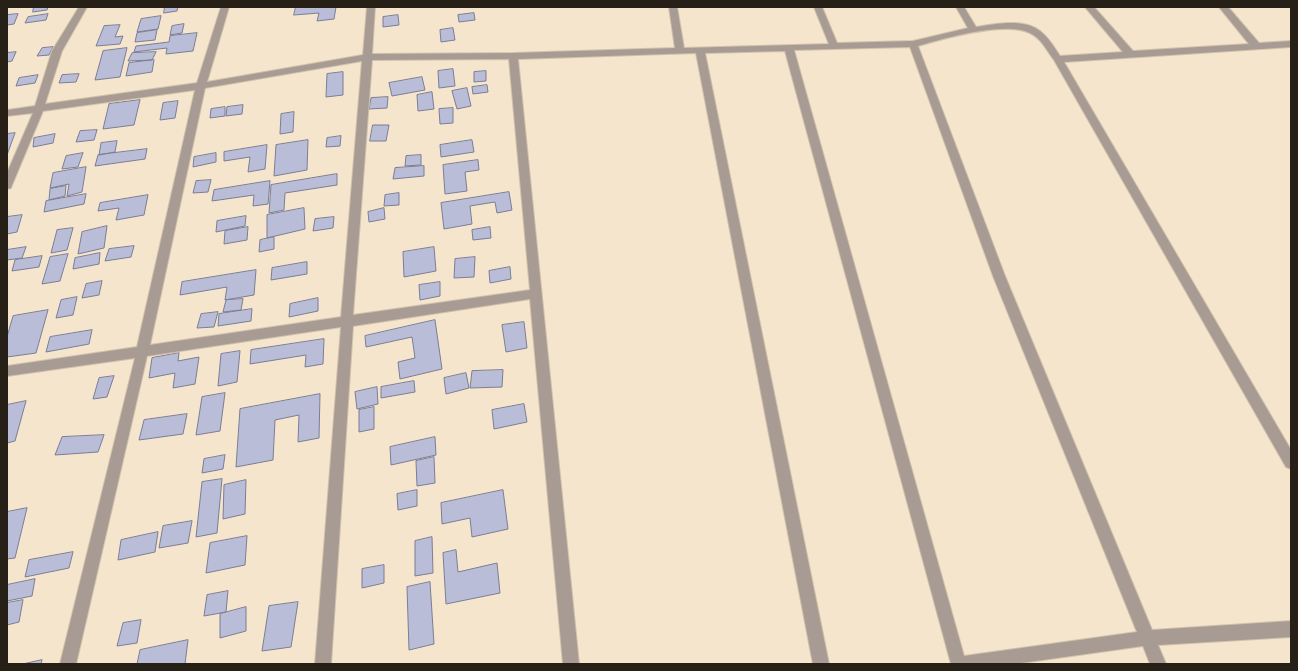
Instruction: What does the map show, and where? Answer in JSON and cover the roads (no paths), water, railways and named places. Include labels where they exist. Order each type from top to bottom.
[{"type":"street","points":[[7,185],[38,109],[57,51],[83,7]]},
{"type":"street","points":[[68,664],[142,352],[201,86],[225,7]]},
{"type":"street","points":[[322,664],[346,322],[371,7]]},
{"type":"street","points":[[673,7],[680,51]]},
{"type":"street","points":[[818,7],[834,46]]},
{"type":"street","points":[[960,7],[973,30]]},
{"type":"street","points":[[1089,7],[1131,55]]},
{"type":"street","points":[[1223,7],[1257,47]]},
{"type":"street","points":[[7,113],[201,86],[368,57],[513,56],[913,44],[973,30],[1012,26],[1023,27],[1034,31],[1042,38],[1058,59],[1291,464]]},
{"type":"street","points":[[913,44],[999,276],[1158,664]]},
{"type":"street","points":[[1058,59],[1291,44]]},
{"type":"street","points":[[790,47],[959,664],[1147,638],[1291,629]]},
{"type":"street","points":[[700,50],[821,664]]},
{"type":"street","points":[[513,56],[571,664]]},
{"type":"street","points":[[7,371],[535,294]]}]
